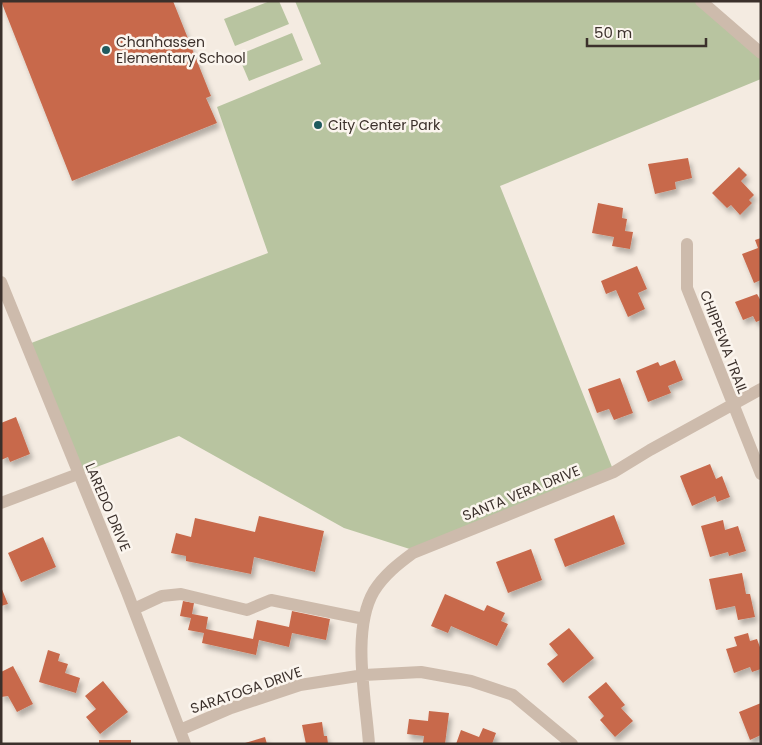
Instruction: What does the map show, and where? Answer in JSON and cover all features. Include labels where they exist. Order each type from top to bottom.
[{"type":"street","points":[[701,1],[761,54]]},
{"type":"street","name":"CHIPPEWA TRAIL","points":[[687,244],[687,288],[732,407],[761,474]]},
{"type":"street","name":"LAREDO DRIVE","points":[[1,282],[134,609],[185,744]]},
{"type":"street","name":"SANTA VERA DRIVE","points":[[369,744],[361,641],[364,619],[374,592],[390,570],[412,553],[614,472],[761,389]]},
{"type":"street","points":[[1,503],[78,474]]},
{"type":"street","points":[[134,609],[162,596],[181,594],[246,610],[271,600],[364,619]]},
{"type":"street","name":"SARATOGA DRIVE","points":[[180,730],[231,708],[300,684],[364,675],[421,672],[471,681],[514,695],[572,744]]},
{"type":"green space","points":[[270,1],[279,1],[289,24],[235,46],[224,19]]},
{"type":"green space","name":"City Center Park","points":[[295,1],[701,1],[761,53],[761,79],[500,186],[614,472],[416,551],[344,528],[179,436],[78,474],[26,345],[268,253],[217,107],[321,64]]},
{"type":"green space","points":[[292,33],[303,60],[249,81],[238,55]]},
{"type":"building","name":"Chanhassen Elementary School","points":[[1,1],[173,1],[211,96],[206,98],[217,123],[72,181]]},
{"type":"building","points":[[688,158],[692,178],[675,182],[676,189],[655,194],[648,164]]},
{"type":"building","points":[[739,167],[747,175],[741,181],[754,195],[749,200],[752,203],[740,215],[731,205],[727,208],[712,193]]},
{"type":"building","points":[[598,203],[623,208],[622,218],[627,219],[625,231],[633,232],[630,249],[612,246],[614,237],[592,233]]},
{"type":"building","points":[[761,238],[761,280],[754,283],[742,254],[758,248],[755,240]]},
{"type":"building","points":[[637,266],[647,289],[638,293],[645,309],[628,317],[616,290],[606,294],[601,281]]},
{"type":"building","points":[[757,294],[761,301],[761,320],[756,322],[753,316],[743,320],[735,302]]},
{"type":"building","points":[[675,360],[683,380],[668,386],[671,393],[648,402],[636,371],[658,362],[660,366]]},
{"type":"building","points":[[620,378],[633,413],[614,420],[609,409],[597,413],[588,389]]},
{"type":"building","points":[[16,417],[30,454],[10,462],[8,457],[1,460],[1,423]]},
{"type":"building","points":[[710,464],[716,479],[722,476],[730,497],[717,502],[715,496],[692,506],[680,476]]},
{"type":"building","points":[[614,515],[625,544],[565,567],[554,539]]},
{"type":"building","points":[[259,516],[324,531],[315,572],[254,557],[251,574],[186,561],[186,556],[171,553],[176,533],[191,537],[195,518],[255,532]]},
{"type":"building","points":[[723,520],[725,530],[738,526],[746,551],[729,556],[728,552],[710,557],[701,526]]},
{"type":"building","points":[[43,537],[56,567],[21,582],[8,553]]},
{"type":"building","points":[[531,549],[542,580],[508,593],[496,562]]},
{"type":"building","points":[[742,573],[746,594],[750,594],[755,617],[738,620],[735,606],[716,610],[709,579]]},
{"type":"building","points":[[1,587],[8,604],[1,606]]},
{"type":"building","points":[[445,594],[484,611],[487,605],[505,613],[501,621],[508,624],[497,646],[451,626],[448,633],[431,626]]},
{"type":"building","points":[[183,601],[194,603],[192,614],[208,617],[206,629],[253,639],[257,620],[289,627],[292,611],[330,619],[326,640],[292,633],[289,647],[259,640],[256,655],[202,643],[204,633],[188,630],[191,618],[180,616]]},
{"type":"building","points":[[569,628],[594,658],[563,683],[547,664],[558,655],[549,644]]},
{"type":"building","points":[[748,633],[750,641],[757,639],[761,650],[761,669],[752,672],[750,667],[734,673],[726,649],[737,646],[734,637]]},
{"type":"building","points":[[48,650],[60,654],[58,661],[68,664],[65,673],[80,678],[76,693],[39,682]]},
{"type":"building","points":[[13,666],[33,704],[17,712],[8,696],[1,697],[1,672]]},
{"type":"building","points":[[103,681],[128,712],[100,734],[86,717],[96,709],[85,696]]},
{"type":"building","points":[[606,682],[625,705],[621,708],[633,721],[615,737],[600,720],[604,716],[588,697]]},
{"type":"building","points":[[761,703],[761,735],[750,740],[739,712]]},
{"type":"building","points":[[429,711],[449,713],[445,744],[423,743],[424,736],[407,734],[409,719],[428,721]]},
{"type":"building","points":[[322,722],[324,736],[327,736],[328,744],[306,744],[302,725]]},
{"type":"building","points":[[483,728],[496,733],[492,744],[456,744],[461,730],[479,737]]},
{"type":"building","points":[[265,737],[267,744],[245,744],[245,743]]},
{"type":"building","points":[[99,740],[131,740],[131,744],[99,744]]},
{"type":"place","name":"Chanhassen Elementary School","points":[[106,50]]},
{"type":"place","name":"City Center Park","points":[[318,125]]}]
